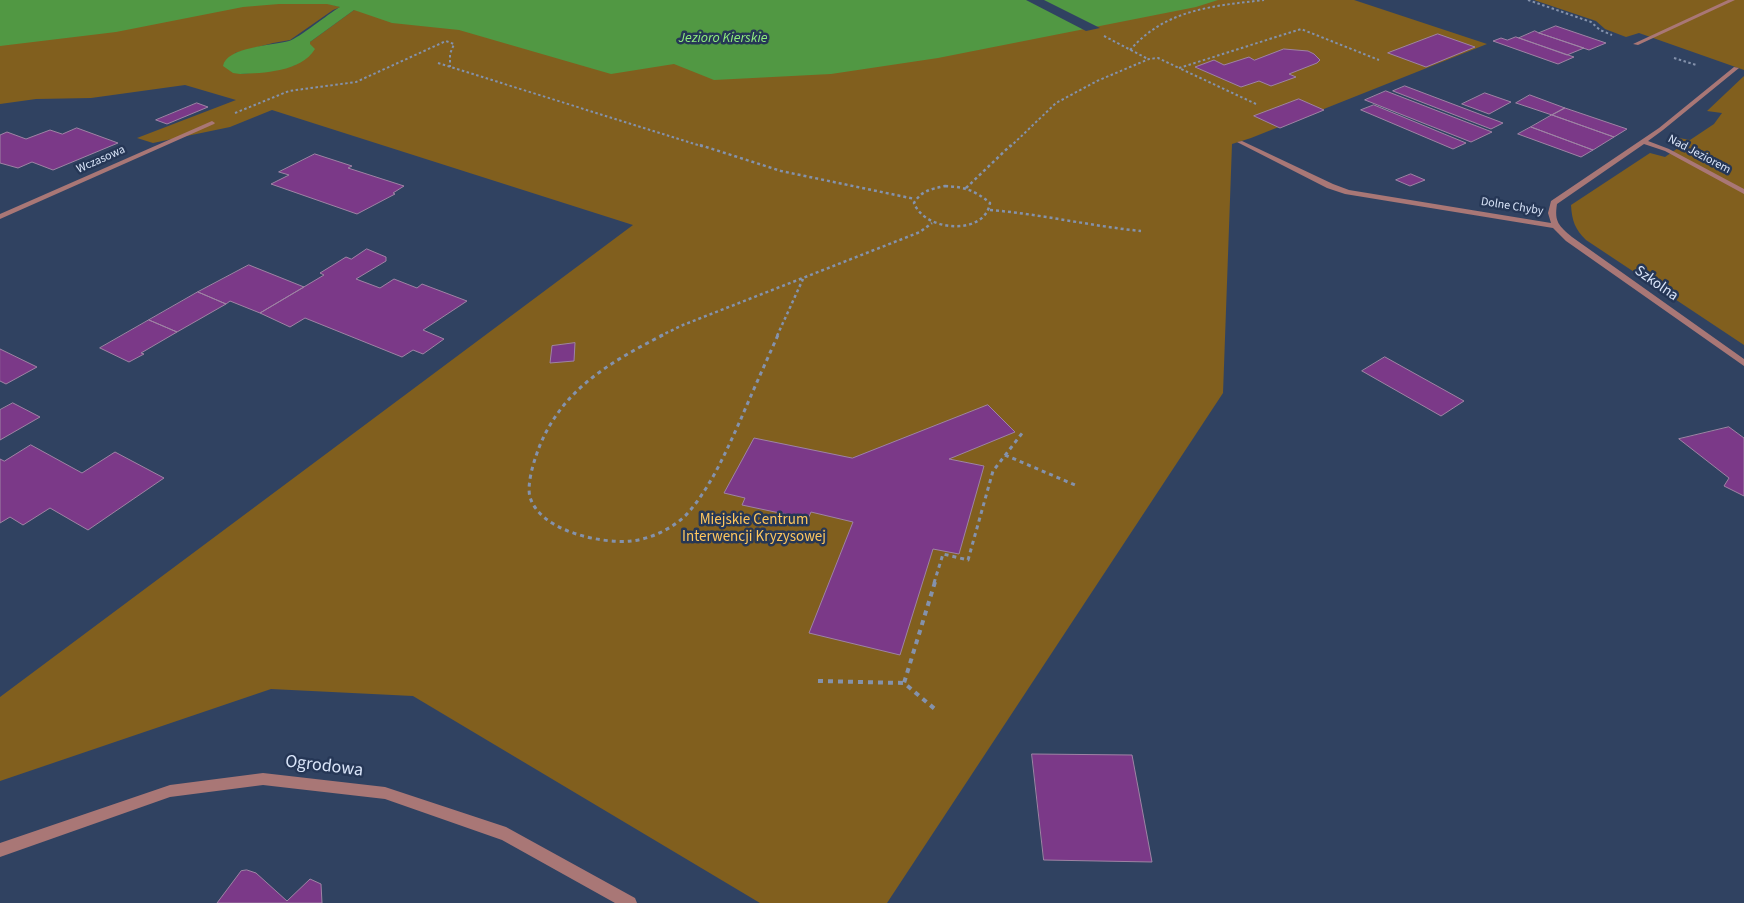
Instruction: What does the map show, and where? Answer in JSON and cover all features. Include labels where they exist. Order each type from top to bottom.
[{"type":"street","points":[[1636,44],[1732,0]]},
{"type":"street","name":"Dolne Chyby","points":[[1240,142],[1330,186],[1348,192],[1555,226],[1552,213],[1554,203],[1680,115],[1736,68]]},
{"type":"street","name":"Wczasowa","points":[[0,217],[212,123]]},
{"type":"street","name":"Nad Jeziorem","points":[[1643,141],[1667,150],[1744,192]]},
{"type":"street","name":"Szkolna","points":[[1555,226],[1568,239],[1744,363]]},
{"type":"street","name":"Ogrodowa","points":[[0,850],[170,791],[263,779],[385,793],[394,796],[506,834],[630,903]]},
{"type":"path","points":[[1130,50],[1137,40],[1171,17],[1220,6],[1264,0]]},
{"type":"path","points":[[1179,68],[1301,29],[1378,60]]},
{"type":"path","points":[[1104,36],[1149,59]]},
{"type":"path","points":[[212,123],[289,91],[356,82],[446,41],[454,44],[450,54],[450,67]]},
{"type":"path","points":[[966,188],[1056,103],[1097,81],[1149,59],[1158,58],[1256,104]]},
{"type":"path","points":[[438,63],[781,170],[915,199]]},
{"type":"path","points":[[947,186],[966,188],[985,197],[990,203],[990,210],[987,216],[969,224],[956,226],[932,223],[915,212],[912,205],[915,199],[930,189],[947,186]]},
{"type":"path","points":[[990,210],[1014,212],[1094,226],[1141,231]]},
{"type":"path","points":[[802,279],[717,472],[688,514],[666,532],[632,541],[594,539],[564,530],[543,516],[530,497],[531,470],[542,438],[563,406],[586,382],[620,357],[683,326],[920,232],[932,223]]},
{"type":"path","points":[[904,683],[943,554],[968,560],[993,471],[1024,432]]},
{"type":"path","points":[[1005,455],[1075,485]]},
{"type":"path","points":[[818,681],[904,683],[936,710]]},
{"type":"green space","name":"Miejskie Centrum Interwencji Kryzysowej","points":[[155,0],[314,0],[341,7],[333,10],[290,40],[235,53],[240,74],[271,71],[295,65],[310,42],[354,10],[840,0],[1354,0],[1487,44],[1232,144],[1223,393],[887,903],[760,903],[413,696],[271,689],[0,781],[0,697],[633,225],[272,110],[230,127],[153,143],[137,138],[236,100],[185,85],[91,98],[36,99],[0,104],[0,19]]},
{"type":"green space","points":[[1534,0],[1744,0],[1744,70],[1639,33],[1626,37],[1605,29],[1596,21]]},
{"type":"green space","points":[[1744,76],[1744,345],[1586,240],[1575,224],[1571,205],[1650,153],[1665,157],[1678,148],[1671,144],[1679,138],[1690,140],[1714,124],[1722,113],[1707,111]]},
{"type":"water","name":"Jezioro Kierskie","points":[[0,0],[1218,0],[1196,7],[938,58],[831,74],[714,80],[674,64],[611,74],[459,30],[392,23],[354,10],[310,42],[315,49],[309,57],[301,62],[281,70],[240,74],[233,73],[223,66],[232,55],[252,48],[289,41],[340,7],[327,4],[279,4],[243,7],[116,32],[0,46]]},
{"type":"pier","points":[[1026,0],[1044,0],[1100,28],[1086,31]]},
{"type":"building","points":[[1556,26],[1606,43],[1589,50],[1539,33]]},
{"type":"building","points":[[1535,31],[1584,48],[1567,55],[1519,38]]},
{"type":"building","points":[[1438,34],[1475,47],[1426,67],[1388,53]]},
{"type":"building","points":[[1516,37],[1574,57],[1558,64],[1493,41],[1501,38],[1507,40]]},
{"type":"building","points":[[1284,49],[1308,51],[1320,60],[1289,74],[1296,77],[1271,86],[1259,81],[1241,87],[1195,67],[1214,60],[1224,65],[1249,57],[1254,60]]},
{"type":"building","points":[[1405,86],[1503,123],[1491,129],[1393,91]]},
{"type":"building","points":[[1386,91],[1492,132],[1471,142],[1365,100]]},
{"type":"building","points":[[1485,93],[1511,102],[1489,114],[1462,104]]},
{"type":"building","points":[[1530,95],[1565,108],[1552,115],[1516,103]]},
{"type":"building","points":[[1299,99],[1324,110],[1280,128],[1254,116]]},
{"type":"building","points":[[197,103],[208,107],[167,124],[156,120]]},
{"type":"building","points":[[1374,105],[1466,143],[1453,149],[1361,110]]},
{"type":"building","points":[[1565,108],[1627,129],[1614,137],[1552,115]]},
{"type":"building","points":[[1552,115],[1614,137],[1593,150],[1531,127]]},
{"type":"building","points":[[1531,127],[1593,150],[1581,157],[1518,134]]},
{"type":"building","points":[[77,128],[118,143],[53,170],[32,162],[18,168],[0,163],[0,135],[7,132],[26,139],[50,130],[62,134]]},
{"type":"building","points":[[315,154],[352,166],[348,168],[404,186],[393,193],[395,194],[357,214],[271,184],[289,175],[279,172]]},
{"type":"building","points":[[1411,174],[1425,180],[1410,186],[1396,180]]},
{"type":"building","points":[[367,249],[386,257],[386,261],[356,279],[380,288],[394,279],[417,288],[422,284],[467,301],[423,330],[444,339],[423,354],[413,350],[402,357],[305,318],[290,327],[260,313],[324,275],[320,273],[346,257],[351,259]]},
{"type":"building","points":[[249,265],[304,287],[260,313],[230,301],[226,304],[198,292]]},
{"type":"building","points":[[198,292],[226,304],[177,332],[149,320]]},
{"type":"building","points":[[149,320],[177,332],[129,362],[100,348]]},
{"type":"building","points":[[575,343],[574,361],[550,363],[552,346]]},
{"type":"building","points":[[0,349],[37,367],[6,384],[0,381]]},
{"type":"building","points":[[1385,357],[1464,401],[1441,416],[1362,371]]},
{"type":"building","points":[[13,403],[40,417],[0,440],[0,410]]},
{"type":"building","points":[[988,405],[1015,432],[949,459],[984,466],[959,554],[933,549],[900,655],[809,633],[853,522],[811,512],[808,519],[742,505],[745,498],[724,493],[754,438],[852,458]]},
{"type":"building","points":[[1729,427],[1744,438],[1744,496],[1724,486],[1729,478],[1679,439]]},
{"type":"building","points":[[31,445],[82,473],[115,452],[164,478],[88,530],[50,508],[23,525],[10,517],[0,523],[0,459],[4,461]]},
{"type":"building","points":[[1032,754],[1132,755],[1152,862],[1044,860]]},
{"type":"building","points":[[247,870],[256,873],[287,901],[310,879],[321,884],[322,903],[217,903],[241,871]]}]
